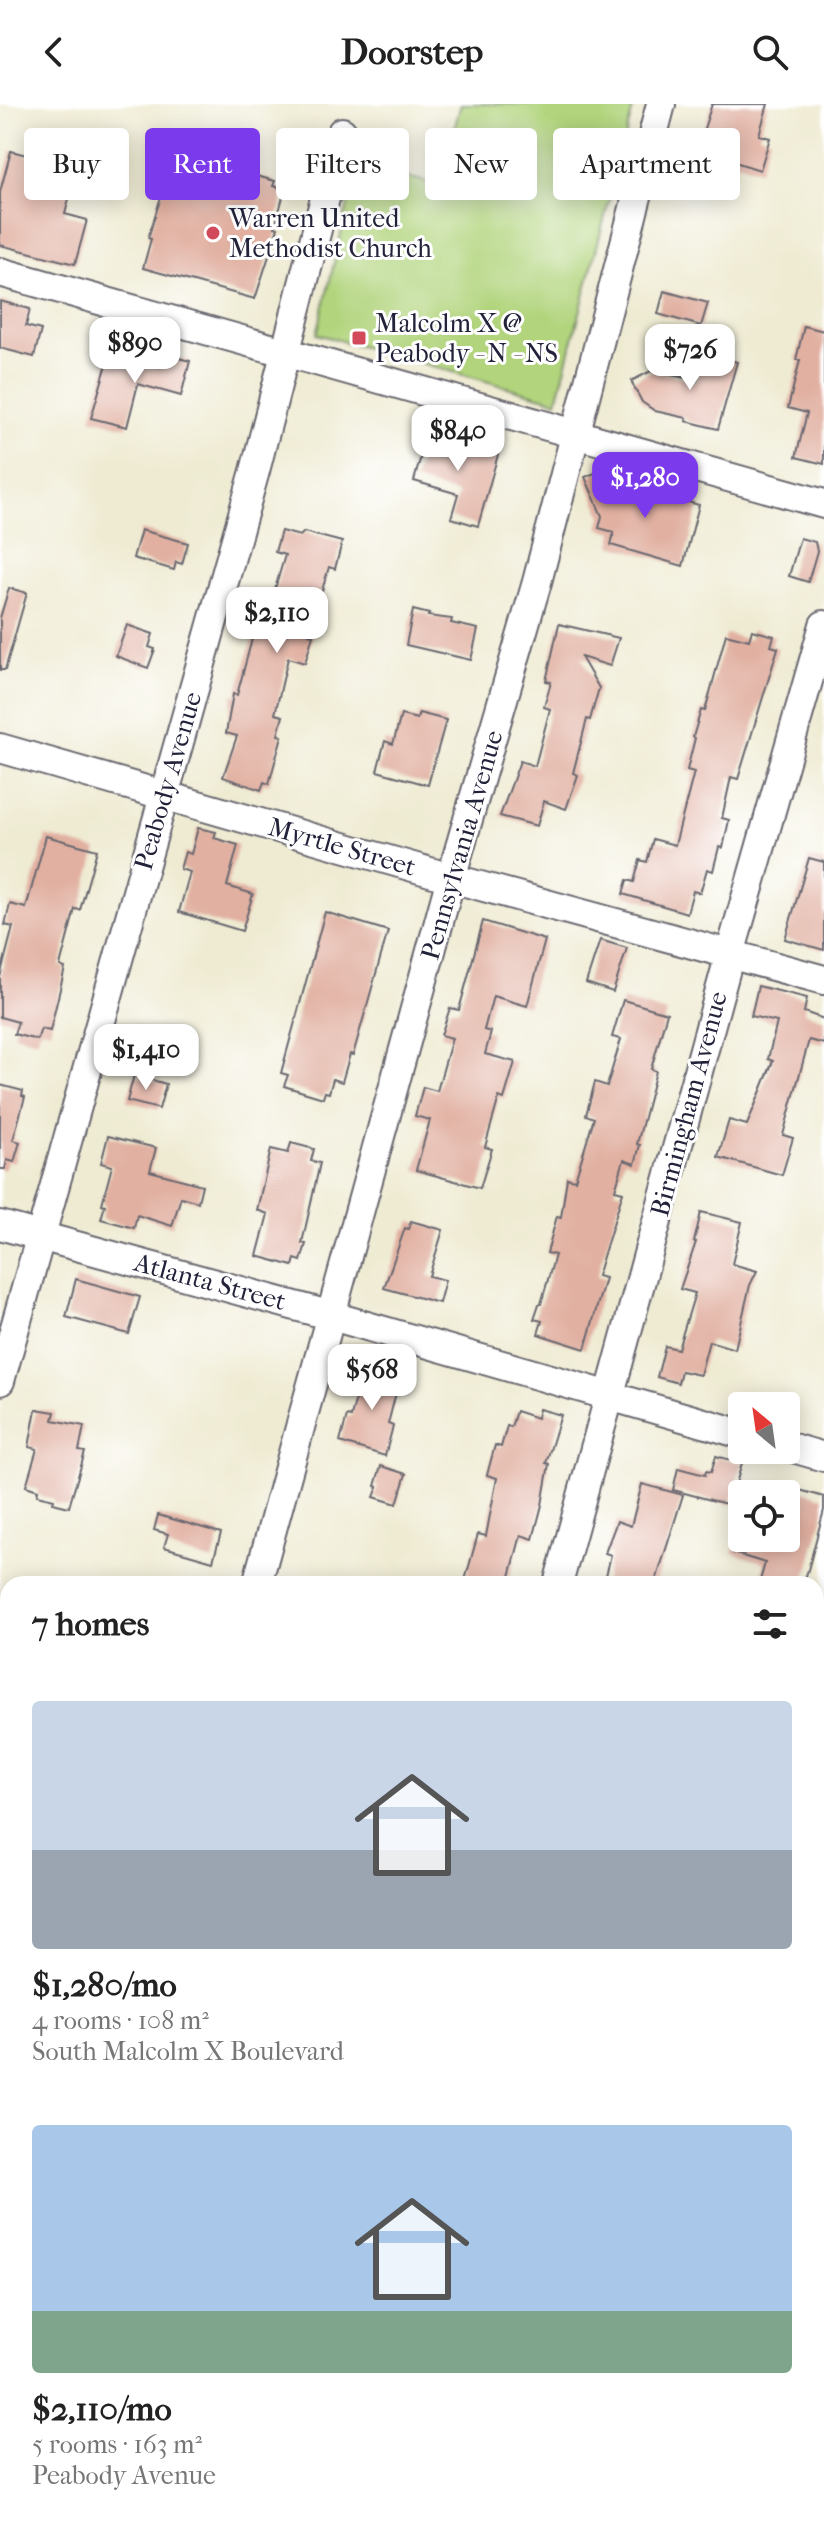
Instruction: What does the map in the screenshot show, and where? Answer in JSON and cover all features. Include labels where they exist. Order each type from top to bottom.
[{"type":"street","name":"Pennsylvania Avenue","points":[[259,1576],[451,878],[537,582],[661,104]]},
{"type":"street","name":"Peabody Avenue","points":[[0,1381],[286,352],[325,200]]},
{"type":"street","points":[[0,272],[824,504]]},
{"type":"street","name":"Birmingham Avenue","points":[[560,1576],[730,954],[824,625]]},
{"type":"street","name":"Myrtle Street","points":[[0,748],[451,878],[824,980]]},
{"type":"street","name":"Atlanta Street","points":[[0,1225],[332,1316],[728,1430]]},
{"type":"street","points":[[800,1450],[824,1457]]},
{"type":"green space","points":[[461,104],[634,104],[628,128],[553,128],[553,200],[609,200],[557,401],[317,334],[349,200],[409,200],[409,178],[425,181],[425,200],[537,200],[537,128],[454,128]]},
{"type":"building","points":[[712,104],[768,104],[759,135],[770,138],[760,170],[740,164],[740,128],[704,128]]},
{"type":"building","points":[[11,151],[24,154],[24,200],[69,200],[65,214],[87,220],[75,264],[0,245],[0,192]]},
{"type":"building","name":"Warren United Methodist Church","points":[[260,177],[275,181],[276,200],[282,200],[275,227],[278,228],[255,299],[143,268],[151,239],[148,238],[160,200],[260,200]]},
{"type":"building","points":[[664,291],[708,303],[701,326],[658,314]]},
{"type":"building","points":[[0,301],[30,309],[26,326],[41,330],[34,357],[0,348]]},
{"type":"building","points":[[804,326],[824,331],[824,464],[796,457],[807,413],[788,408],[800,360],[796,360]]},
{"type":"building","points":[[705,353],[737,362],[718,429],[655,411],[642,402],[631,381],[651,371],[697,380]]},
{"type":"building","points":[[110,354],[160,367],[163,354],[190,361],[181,396],[138,384],[127,427],[91,418]]},
{"type":"building","points":[[428,431],[499,451],[478,526],[451,518],[458,494],[414,481]]},
{"type":"building","points":[[602,470],[611,492],[626,485],[699,505],[683,566],[611,545],[614,532],[599,528],[602,516],[585,477]]},
{"type":"building","points":[[141,530],[188,543],[182,564],[176,562],[174,570],[133,558]]},
{"type":"building","points":[[281,531],[300,536],[304,532],[342,542],[335,569],[329,567],[309,634],[313,635],[305,663],[288,658],[275,714],[283,716],[278,735],[282,736],[269,784],[264,782],[261,790],[223,777],[237,736],[226,733],[233,694],[237,695],[257,620],[265,622],[285,555],[275,552]]},
{"type":"building","points":[[800,538],[815,542],[817,551],[808,582],[789,576]]},
{"type":"building","points":[[9,588],[27,593],[5,670],[0,670],[0,618]]},
{"type":"building","points":[[413,610],[478,629],[471,660],[406,645]]},
{"type":"building","points":[[559,624],[619,638],[610,666],[581,657],[599,688],[590,720],[587,719],[573,773],[578,775],[566,809],[544,801],[537,826],[500,816],[520,761],[535,766],[550,709],[544,707],[551,682],[546,681]]},
{"type":"building","points":[[127,625],[153,634],[149,647],[155,649],[148,668],[116,656]]},
{"type":"building","points":[[752,630],[774,636],[771,646],[778,648],[738,779],[731,777],[722,818],[729,820],[723,848],[719,847],[713,871],[707,869],[700,893],[693,891],[687,913],[623,894],[627,880],[634,882],[640,860],[647,862],[653,839],[675,845],[694,772],[687,770],[693,737],[701,710],[705,711],[726,634],[749,640]]},
{"type":"building","points":[[419,713],[446,720],[428,785],[377,771],[385,741],[393,744],[401,715],[417,719]]},
{"type":"building","points":[[198,828],[216,832],[214,838],[238,845],[227,886],[253,894],[242,931],[179,912],[190,872],[180,869],[185,852],[191,854]]},
{"type":"building","points":[[46,836],[97,850],[80,910],[75,909],[60,966],[65,968],[50,1031],[41,1029],[37,1040],[14,1034],[18,1022],[0,1017],[0,977],[13,927],[5,925],[10,904],[26,908]]},
{"type":"building","points":[[809,858],[824,862],[824,950],[785,939]]},
{"type":"building","points":[[325,912],[388,931],[353,1055],[350,1054],[342,1082],[333,1079],[329,1093],[325,1092],[323,1098],[284,1086],[288,1075],[281,1073]]},
{"type":"building","points":[[483,921],[545,940],[527,1006],[493,996],[484,1030],[491,1032],[485,1054],[515,1062],[504,1099],[499,1097],[485,1147],[492,1149],[480,1188],[416,1170],[430,1120],[415,1116],[423,1087],[437,1091],[452,1038],[441,1035],[450,1008],[459,1010]]},
{"type":"building","points":[[600,940],[627,948],[613,992],[586,983]]},
{"type":"building","points":[[758,986],[807,998],[804,1012],[824,1019],[824,1044],[809,1040],[783,1135],[793,1138],[782,1175],[718,1157],[729,1120],[747,1125],[773,1061],[768,1059],[777,1022],[751,1016]]},
{"type":"building","points":[[623,1000],[667,1013],[651,1069],[656,1071],[637,1144],[640,1145],[635,1164],[624,1160],[615,1190],[623,1192],[597,1276],[605,1278],[585,1349],[538,1334],[542,1321],[534,1319],[555,1255],[547,1253],[557,1216],[561,1217],[567,1178],[575,1180],[594,1118],[586,1115],[595,1082],[607,1086],[621,1039],[612,1037]]},
{"type":"building","points":[[134,1075],[166,1084],[159,1109],[127,1101]]},
{"type":"building","points":[[0,1085],[23,1091],[22,1096],[25,1097],[13,1140],[20,1142],[14,1162],[7,1160],[5,1169],[0,1169]]},
{"type":"building","points":[[108,1136],[156,1148],[150,1171],[202,1185],[198,1202],[181,1197],[172,1226],[137,1215],[134,1228],[101,1219],[112,1166],[101,1163]]},
{"type":"building","points":[[291,1143],[314,1149],[311,1161],[320,1163],[302,1243],[306,1244],[301,1261],[295,1259],[293,1266],[257,1256],[268,1214],[257,1210],[271,1149],[288,1153]]},
{"type":"building","points":[[701,1212],[742,1222],[732,1264],[757,1271],[750,1285],[735,1349],[709,1341],[700,1375],[681,1371],[678,1383],[657,1377],[665,1346],[678,1349],[695,1293],[680,1289],[696,1242]]},
{"type":"building","points":[[411,1221],[443,1230],[429,1276],[445,1280],[439,1303],[384,1288],[405,1228],[408,1229]]},
{"type":"building","points":[[76,1279],[140,1297],[129,1334],[66,1317]]},
{"type":"building","points":[[364,1366],[400,1377],[388,1424],[393,1426],[385,1456],[340,1442],[347,1416],[351,1417]]},
{"type":"building","points":[[36,1409],[55,1412],[53,1420],[84,1426],[79,1451],[85,1452],[69,1507],[53,1503],[54,1499],[37,1495],[38,1490],[26,1486],[37,1449],[29,1447]]},
{"type":"building","points":[[539,1409],[561,1415],[546,1463],[549,1464],[542,1505],[533,1539],[521,1535],[510,1576],[466,1576],[478,1534],[486,1536],[497,1478],[487,1475],[495,1445],[501,1447],[507,1426],[511,1427],[516,1411],[537,1418]]},
{"type":"building","points":[[716,1456],[728,1459],[728,1464],[742,1464],[737,1480],[728,1480],[728,1504],[673,1490],[678,1468],[705,1475],[706,1471],[711,1472]]},
{"type":"building","points":[[381,1466],[406,1474],[397,1504],[374,1497]]},
{"type":"building","points":[[642,1484],[683,1495],[658,1576],[606,1576],[611,1555],[605,1553],[617,1521],[631,1526]]},
{"type":"building","points":[[800,1490],[824,1497],[824,1510],[806,1576],[761,1576],[765,1563],[733,1553],[800,1552]]},
{"type":"building","points":[[158,1515],[221,1533],[213,1561],[164,1547],[168,1534],[154,1530]]},
{"type":"place","name":"Warren United Methodist Church","points":[[213,233]]},
{"type":"place","name":"Malcolm X @ Peabody - N - NS","points":[[359,338]]}]
